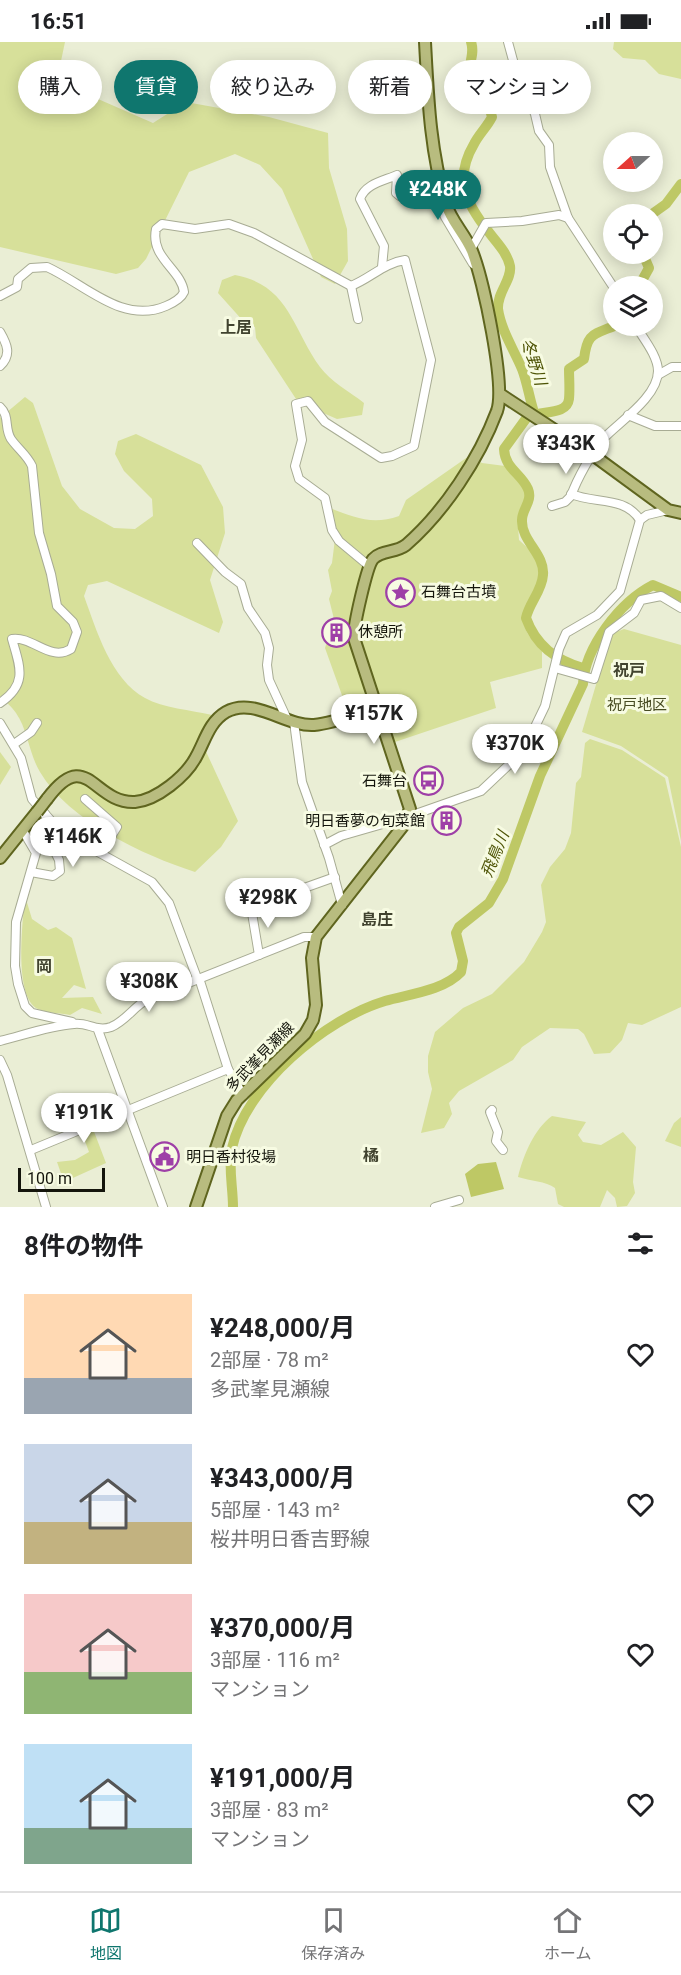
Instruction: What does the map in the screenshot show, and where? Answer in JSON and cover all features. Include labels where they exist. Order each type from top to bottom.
[{"type":"main road","points":[[316,937],[342,906],[407,817],[410,809],[354,633],[369,566],[378,555],[396,551],[407,544],[457,487],[468,471],[495,415],[500,394],[478,270],[471,249],[447,206],[436,161],[430,125],[425,42]]},
{"type":"main road","points":[[500,394],[538,418],[668,510],[681,513]]},
{"type":"main road","points":[[0,858],[41,813],[47,799],[59,782],[81,776],[90,779],[118,800],[145,799],[180,776],[196,759],[209,729],[226,712],[251,708],[290,721],[312,725],[376,708]]},
{"type":"main road","name":"多武峯見瀬線","points":[[196,1207],[227,1116],[243,1095],[305,1034],[313,1020],[316,1005],[312,958],[316,937]]},
{"type":"street","points":[[508,42],[539,130],[549,145],[550,167],[568,218],[606,276]]},
{"type":"street","points":[[382,267],[384,246],[360,199],[362,191],[370,185],[397,174],[396,193],[400,197],[408,200],[434,196],[439,200],[445,217],[478,270]]},
{"type":"street","points":[[471,249],[486,224],[558,215],[568,218]]},
{"type":"street","points":[[0,296],[17,287],[18,279],[36,266],[59,272],[115,305],[130,311],[153,311],[168,305],[184,292],[182,283],[170,270],[155,243],[156,229],[162,224],[195,229],[229,224],[254,233],[351,286],[358,319]]},
{"type":"street","points":[[351,286],[373,276],[382,267],[398,261],[407,262],[410,284],[431,360],[414,446],[392,456],[381,458],[325,422],[308,401],[296,404],[302,440],[295,466],[299,479],[325,498],[332,530],[339,542],[369,566]]},
{"type":"street","points":[[0,332],[8,346],[8,355],[0,366]]},
{"type":"street","points":[[642,336],[654,356],[658,375]]},
{"type":"street","points":[[552,506],[565,502],[604,439],[639,407],[658,375],[672,367],[681,367]]},
{"type":"street","points":[[0,407],[8,420],[11,438],[28,457],[32,466],[39,533],[51,574],[57,606],[73,622],[77,632],[71,649],[62,652],[42,649],[25,639],[12,639],[21,670],[14,694],[0,703]]},
{"type":"street","points":[[628,415],[655,426],[681,426]]},
{"type":"street","points":[[571,494],[585,500],[625,505],[634,510],[640,520]]},
{"type":"street","points":[[324,845],[341,836],[407,817],[482,791],[515,759],[533,731],[545,706],[566,633],[597,615],[620,591],[640,520],[647,515],[668,510]]},
{"type":"street","points":[[197,543],[225,572],[241,584],[248,608],[265,633],[269,648],[267,665],[269,680],[290,721],[298,766],[335,877],[342,906]]},
{"type":"street","points":[[555,668],[590,678],[609,632],[634,613],[641,600],[661,596],[681,608]]},
{"type":"street","points":[[0,723],[21,758],[32,799],[41,813],[60,831],[98,850],[119,866],[152,882],[169,903],[198,978],[228,1069],[243,1095]]},
{"type":"street","points":[[14,744],[31,732],[37,723]]},
{"type":"street","points":[[84,799],[116,824],[109,840],[98,850]]},
{"type":"street","points":[[31,872],[52,876],[60,871],[60,860],[51,844],[41,813]]},
{"type":"street","points":[[23,831],[36,853],[16,922],[15,966],[21,995],[26,1008],[32,1013],[98,1030],[122,1021],[139,1003],[304,938],[316,937]]},
{"type":"street","points":[[259,955],[250,907],[335,877]]},
{"type":"street","points":[[0,1041],[76,1023]]},
{"type":"street","points":[[98,1030],[164,1207]]},
{"type":"street","points":[[0,1060],[31,1150],[46,1207]]},
{"type":"street","points":[[31,1150],[228,1069]]},
{"type":"street","points":[[492,1110],[490,1112],[498,1132],[496,1141],[503,1150]]},
{"type":"street","points":[[435,1207],[459,1200]]},
{"type":"green space","points":[[0,42],[65,42],[61,60],[18,60],[18,114],[102,114],[102,101],[114,106],[114,114],[132,114],[153,123],[167,114],[198,114],[198,104],[210,106],[210,114],[252,114],[328,133],[329,168],[347,229],[348,261],[335,284],[321,277],[282,189],[260,165],[235,154],[189,172],[146,259],[138,268],[116,274],[0,247]]},
{"type":"green space","points":[[614,42],[681,42],[681,79],[659,74],[645,60],[623,58],[613,49]]},
{"type":"green space","points":[[235,275],[253,280],[278,298],[324,372],[364,403],[362,415],[337,419],[298,402],[256,338],[255,327],[244,322],[218,293],[222,280]]},
{"type":"green space","points":[[25,397],[33,403],[62,486],[80,509],[114,528],[135,529],[153,516],[152,499],[124,471],[115,454],[118,441],[136,434],[201,465],[223,507],[225,533],[210,580],[223,622],[219,633],[107,581],[88,585],[84,596],[106,653],[133,690],[160,704],[212,715],[203,745],[238,821],[221,847],[195,872],[131,846],[88,821],[69,806],[40,772],[20,720],[0,696],[0,418]]},
{"type":"green space","points":[[469,456],[482,463],[505,466],[524,487],[527,498],[518,526],[519,540],[532,552],[542,575],[527,605],[523,621],[531,639],[542,651],[542,668],[490,682],[496,708],[395,742],[380,704],[348,712],[325,648],[334,619],[329,599],[332,591],[328,570],[332,563],[335,539],[330,508],[372,520],[399,516],[406,500]]},
{"type":"green space","name":"祝戸地区","points":[[624,629],[681,645],[681,841],[668,777],[621,746],[582,732],[611,634]]},
{"type":"green space","points":[[590,739],[622,750],[665,778],[681,847],[681,1007],[642,1025],[628,1023],[622,1040],[610,1053],[594,1054],[584,1034],[578,1029],[550,1028],[522,1047],[513,1060],[459,1091],[449,1103],[452,1114],[444,1128],[421,1133],[432,1089],[428,1072],[428,1056],[435,1032],[463,1008],[492,994],[524,962],[542,932],[546,922],[541,885],[550,867],[565,849],[571,833],[576,783],[581,777],[585,743]]},
{"type":"green space","points":[[0,752],[11,767],[0,785]]},
{"type":"green space","points":[[25,896],[32,919],[48,930],[56,927],[72,938],[86,989],[74,985],[62,998],[93,997],[102,1014],[82,1008],[70,1015],[49,1012],[38,1009],[30,1002],[25,990],[21,957]]},
{"type":"green space","points":[[552,1116],[586,1122],[578,1135],[583,1142],[601,1145],[623,1132],[636,1147],[633,1182],[635,1193],[627,1206],[617,1207],[615,1198],[607,1190],[600,1207],[564,1207],[558,1204],[555,1188],[543,1182],[518,1177],[530,1144],[540,1128]]},
{"type":"green space","points":[[681,1117],[681,1147],[665,1141],[674,1123]]},
{"type":"green space","points":[[93,1129],[106,1163],[64,1182],[57,1162],[75,1160],[89,1152],[82,1133]]},
{"type":"shaded area","points":[[496,1162],[504,1189],[471,1197],[465,1174],[478,1164]]},
{"type":"waterway","name":"冬野川","points":[[471,42],[472,54],[468,85],[470,91],[489,106],[492,117],[468,156],[465,168],[465,189],[473,210],[509,261],[509,276],[500,297],[498,309],[505,332],[524,374],[533,409],[504,449],[507,461],[528,489],[529,497],[522,516],[523,528],[543,567],[542,581],[526,618],[541,644],[564,661],[583,668]]},
{"type":"waterway","points":[[663,206],[681,184]]},
{"type":"waterway","points":[[645,276],[649,268],[647,264]]},
{"type":"waterway","points":[[528,417],[558,410],[567,404],[569,369],[584,359],[589,340],[603,330]]},
{"type":"waterway","name":"飛鳥川","points":[[233,1207],[232,1148],[240,1124],[253,1101],[291,1058],[338,1023],[385,1001],[445,984],[461,972],[463,961],[456,933],[459,927],[489,903],[503,879],[540,776],[583,684],[585,670],[597,641],[628,602],[653,585],[681,597]]},
{"type":"place","name":"石舞台古墳","points":[[400,592]]},
{"type":"place","name":"休憩所","points":[[337,632]]},
{"type":"place","name":"石舞台","points":[[428,781]]},
{"type":"place","name":"明日香夢の旬菜館","points":[[446,821]]},
{"type":"place","name":"明日香村役場","points":[[165,1157]]},
{"type":"district","name":"上居","points":[[236,327]]},
{"type":"district","name":"祝戸","points":[[629,670]]},
{"type":"district","name":"島庄","points":[[377,919]]},
{"type":"district","name":"岡","points":[[44,966]]},
{"type":"district","name":"橘","points":[[371,1155]]}]
